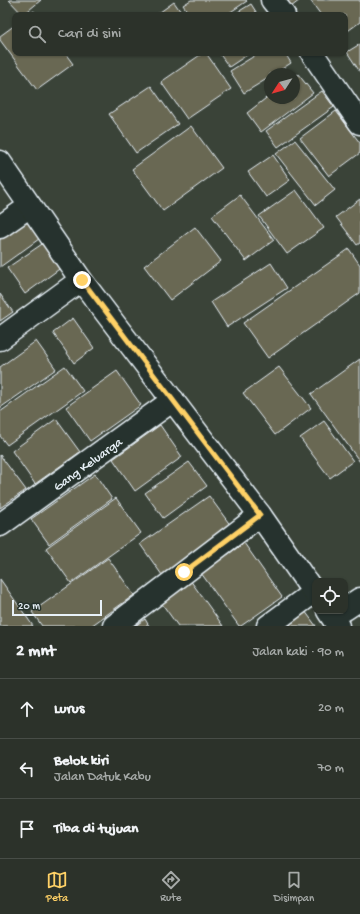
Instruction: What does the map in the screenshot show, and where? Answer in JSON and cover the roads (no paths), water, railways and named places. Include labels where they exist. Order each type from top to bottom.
[{"type":"street","points":[[272,0],[282,12]]},
{"type":"street","points":[[314,56],[360,123]]},
{"type":"street","points":[[0,162],[82,280],[260,515],[312,590]]},
{"type":"street","points":[[0,227],[30,206]]},
{"type":"street","points":[[0,339],[82,280]]},
{"type":"street","name":"Gang Keluarga","points":[[0,525],[173,400]]},
{"type":"street","points":[[114,626],[260,515]]},
{"type":"street","points":[[268,626],[312,594]]}]
